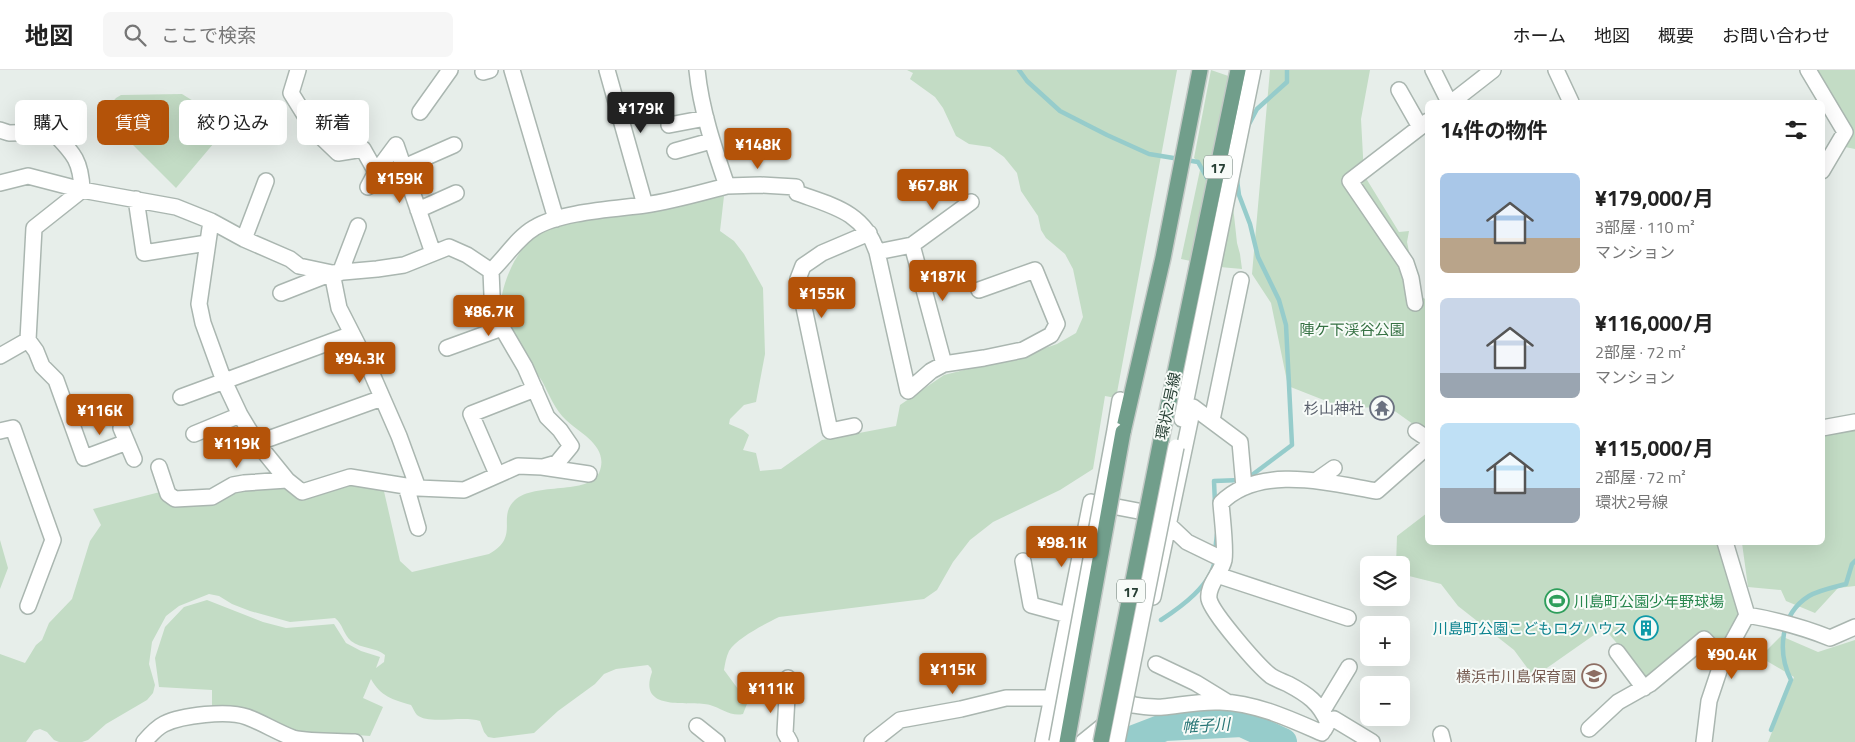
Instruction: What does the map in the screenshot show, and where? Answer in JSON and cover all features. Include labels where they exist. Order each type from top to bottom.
[{"type":"main road","name":"17","points":[[1067,742],[1119,431],[1163,258],[1200,70]]},
{"type":"main road","name":"環状2号線","points":[[1101,742],[1160,440],[1238,70]]},
{"type":"street","points":[[298,70],[291,93],[314,130],[338,153],[363,149],[376,172]]},
{"type":"street","points":[[420,112],[450,70]]},
{"type":"street","points":[[512,70],[556,219]]},
{"type":"street","points":[[608,70],[645,205]]},
{"type":"street","points":[[697,70],[699,88],[711,141],[727,186]]},
{"type":"street","points":[[1122,742],[1116,729],[1214,266],[1253,70]]},
{"type":"street","points":[[1434,70],[1449,100]]},
{"type":"street","points":[[1453,100],[1493,70]]},
{"type":"street","points":[[1556,70],[1570,100]]},
{"type":"street","points":[[1808,70],[1844,132],[1825,166]]},
{"type":"street","points":[[1399,90],[1424,124],[1350,181],[1406,263],[1416,303]]},
{"type":"street","points":[[669,125],[706,118]]},
{"type":"street","points":[[3,133],[53,132],[73,152],[82,172],[82,190]]},
{"type":"street","points":[[675,151],[711,141]]},
{"type":"street","points":[[368,187],[376,172],[396,145],[433,253]]},
{"type":"street","points":[[404,167],[454,145]]},
{"type":"street","points":[[0,183],[28,176],[82,190],[176,207],[211,221],[244,239],[290,259],[299,266],[336,273]]},
{"type":"street","points":[[244,239],[266,180]]},
{"type":"street","points":[[542,467],[556,463],[572,446],[547,417],[525,367],[497,318],[492,295],[491,271],[506,257],[518,240],[534,227],[556,219],[596,210],[677,200],[727,186],[796,187],[797,193],[845,211],[869,232],[876,252],[908,391],[931,371],[944,364],[1023,350],[1050,335],[1057,324],[1035,270],[979,290]]},
{"type":"street","points":[[82,190],[34,228],[28,340],[36,350],[42,366],[56,380],[84,458],[124,435],[134,458]]},
{"type":"street","points":[[418,210],[456,193]]},
{"type":"street","points":[[136,199],[144,253],[207,243]]},
{"type":"street","points":[[876,252],[912,244],[971,202]]},
{"type":"street","points":[[211,221],[199,304],[203,323],[224,381],[240,415],[257,443],[287,480],[302,492],[350,477],[412,487],[464,490],[518,466],[542,467],[590,474]]},
{"type":"street","points":[[358,226],[336,273],[339,308],[368,365],[399,436],[412,487],[418,528]]},
{"type":"street","points":[[854,426],[830,431],[798,279],[804,266],[822,253],[869,232]]},
{"type":"street","points":[[912,244],[944,364]]},
{"type":"street","points":[[281,293],[336,273],[404,265],[449,248],[468,255],[491,271]]},
{"type":"street","points":[[1212,420],[1241,280]]},
{"type":"street","points":[[447,348],[502,328]]},
{"type":"street","points":[[181,396],[352,334]]},
{"type":"street","points":[[0,356],[28,340]]},
{"type":"street","points":[[497,474],[471,414],[535,389]]},
{"type":"street","points":[[257,443],[382,398]]},
{"type":"street","points":[[1056,742],[1119,431],[1120,400]]},
{"type":"street","points":[[1083,742],[1116,729],[1132,699],[1193,407],[1240,442],[1244,482]]},
{"type":"street","points":[[194,434],[240,415]]},
{"type":"street","points":[[1825,427],[1855,422]]},
{"type":"street","points":[[0,431],[13,428],[53,540],[28,606]]},
{"type":"street","points":[[1322,729],[1313,699],[1301,690],[1271,676],[1213,610],[1209,599],[1209,590],[1217,575],[1221,503],[1244,482],[1317,480],[1377,491],[1425,449]]},
{"type":"street","points":[[159,466],[168,494],[175,500],[212,497],[233,485],[244,483],[287,480]]},
{"type":"street","points":[[1317,480],[1334,468]]},
{"type":"street","points":[[1043,742],[1091,502],[1170,521],[1187,542],[1218,556]]},
{"type":"street","points":[[1704,742],[1709,701],[1723,659],[1747,615],[1725,545]]},
{"type":"street","points":[[1023,561],[1032,605],[1068,615]]},
{"type":"street","points":[[1217,575],[1348,618]]},
{"type":"street","points":[[1747,615],[1766,618],[1813,631],[1830,638],[1855,627]]},
{"type":"street","points":[[1589,729],[1618,702],[1644,688],[1704,639],[1723,659]]},
{"type":"street","points":[[1617,652],[1644,688]]},
{"type":"street","points":[[1156,664],[1196,683],[1227,702]]},
{"type":"street","points":[[1322,729],[1349,667]]},
{"type":"street","points":[[788,678],[785,733],[790,742]]},
{"type":"street","points":[[872,742],[900,720],[961,709],[1006,698],[1051,698]]},
{"type":"street","points":[[1129,702],[1132,705],[1161,707],[1190,703],[1227,702],[1260,708],[1322,729]]},
{"type":"street","points":[[144,742],[151,733],[165,724],[183,718],[231,714],[246,716],[294,738],[309,741],[355,742]]},
{"type":"street","points":[[1322,729],[1334,720],[1372,742]]},
{"type":"street","points":[[698,726],[717,742]]},
{"type":"green space","points":[[907,70],[1177,70],[1116,398],[1105,396],[1093,469],[1060,490],[993,522],[970,540],[953,562],[937,590],[924,599],[779,617],[752,632],[738,641],[729,651],[724,670],[747,701],[743,714],[730,713],[710,705],[668,702],[658,699],[652,694],[649,685],[652,672],[648,665],[616,669],[604,674],[595,684],[558,711],[534,733],[494,738],[488,737],[480,721],[473,719],[438,720],[422,718],[417,715],[411,705],[383,694],[371,679],[363,698],[383,707],[370,736],[331,733],[309,735],[212,712],[212,690],[159,687],[155,658],[165,627],[184,607],[207,600],[263,622],[286,628],[334,624],[346,643],[361,651],[380,657],[376,668],[384,662],[385,655],[381,652],[351,641],[335,618],[290,622],[250,611],[232,604],[219,596],[209,594],[179,606],[166,616],[152,642],[149,664],[155,685],[153,693],[147,700],[106,724],[88,740],[82,742],[59,742],[40,729],[34,731],[26,742],[0,742],[0,654],[25,663],[36,645],[42,640],[49,623],[72,599],[90,541],[101,525],[93,509],[164,491],[170,502],[246,484],[284,484],[302,495],[351,480],[383,487],[400,561],[412,572],[489,554],[499,547],[504,540],[507,513],[515,500],[535,491],[584,484],[593,480],[599,473],[601,464],[601,456],[597,448],[586,436],[566,420],[552,402],[542,381],[511,334],[501,305],[511,268],[524,247],[543,230],[564,221],[649,211],[724,196],[720,231],[734,241],[744,254],[763,288],[765,354],[756,402],[744,405],[730,419],[729,424],[749,435],[743,450],[756,453],[760,471],[781,469],[822,440],[896,426],[900,405],[944,375],[1028,354],[1057,344],[1076,333],[1083,317],[1073,269],[1065,254],[1046,238],[1041,230],[1038,216],[1021,191],[1017,173],[1004,157],[990,147],[969,144],[956,136],[943,108],[935,97],[910,79],[913,73]]},
{"type":"green space","points":[[1211,70],[1237,79],[1222,179],[1208,176],[1200,163],[1194,158]]},
{"type":"green space","name":"陣ケ下渓谷公園","points":[[1270,70],[1370,70],[1361,119],[1364,175],[1399,232],[1409,231],[1407,242],[1418,295],[1425,299],[1425,433],[1389,407],[1344,408],[1288,386],[1271,303],[1252,274]]},
{"type":"green space","points":[[1815,70],[1855,70],[1855,149],[1845,147],[1849,131]]},
{"type":"green space","points":[[182,94],[192,100],[179,100],[179,145],[212,145],[176,188],[133,145],[169,145],[169,100],[114,100],[121,95]]},
{"type":"green space","points":[[1200,170],[1206,179],[1223,182],[1233,206],[1242,269],[1220,267],[1181,259]]},
{"type":"green space","points":[[1855,424],[1855,586],[1838,588],[1815,613],[1786,601],[1781,590],[1748,587],[1742,545],[1825,545],[1825,432]]},
{"type":"green space","points":[[1425,515],[1425,545],[1720,545],[1743,616],[1722,651],[1706,634],[1647,679],[1604,628],[1534,677],[1514,650],[1458,606],[1441,584],[1410,576],[1410,556],[1396,556],[1397,536]]},
{"type":"green space","points":[[0,540],[8,568],[0,589]]},
{"type":"green space","points":[[1781,636],[1818,652],[1855,640],[1855,742],[1768,742],[1794,677],[1760,657]]},
{"type":"waterway","points":[[1019,70],[1027,81],[1060,111],[1149,154],[1198,162],[1207,178],[1213,179]]},
{"type":"waterway","points":[[1248,126],[1257,109],[1287,82],[1287,70]]},
{"type":"waterway","points":[[1237,180],[1239,195],[1250,224],[1258,257],[1279,300],[1286,325],[1292,445],[1248,478]]},
{"type":"waterway","points":[[1215,504],[1214,481],[1241,480]]},
{"type":"waterway","points":[[1215,551],[1217,534]]},
{"type":"waterway","points":[[1161,620],[1186,602],[1202,586],[1213,569],[1215,559]]},
{"type":"waterway","points":[[1771,730],[1791,680],[1784,658],[1783,646],[1787,623],[1799,604],[1809,596],[1822,590],[1846,584],[1852,564],[1855,561]]},
{"type":"waterway","name":"帷子川","points":[[1126,742],[1165,727],[1242,723],[1283,742]]},
{"type":"place","name":"杉山神社","points":[[1382,408]]},
{"type":"place","name":"川島町公園少年野球場","points":[[1557,601]]},
{"type":"place","name":"川島町公園こどもログハウス","points":[[1646,628]]},
{"type":"place","name":"横浜市川島保育園","points":[[1594,676]]}]
